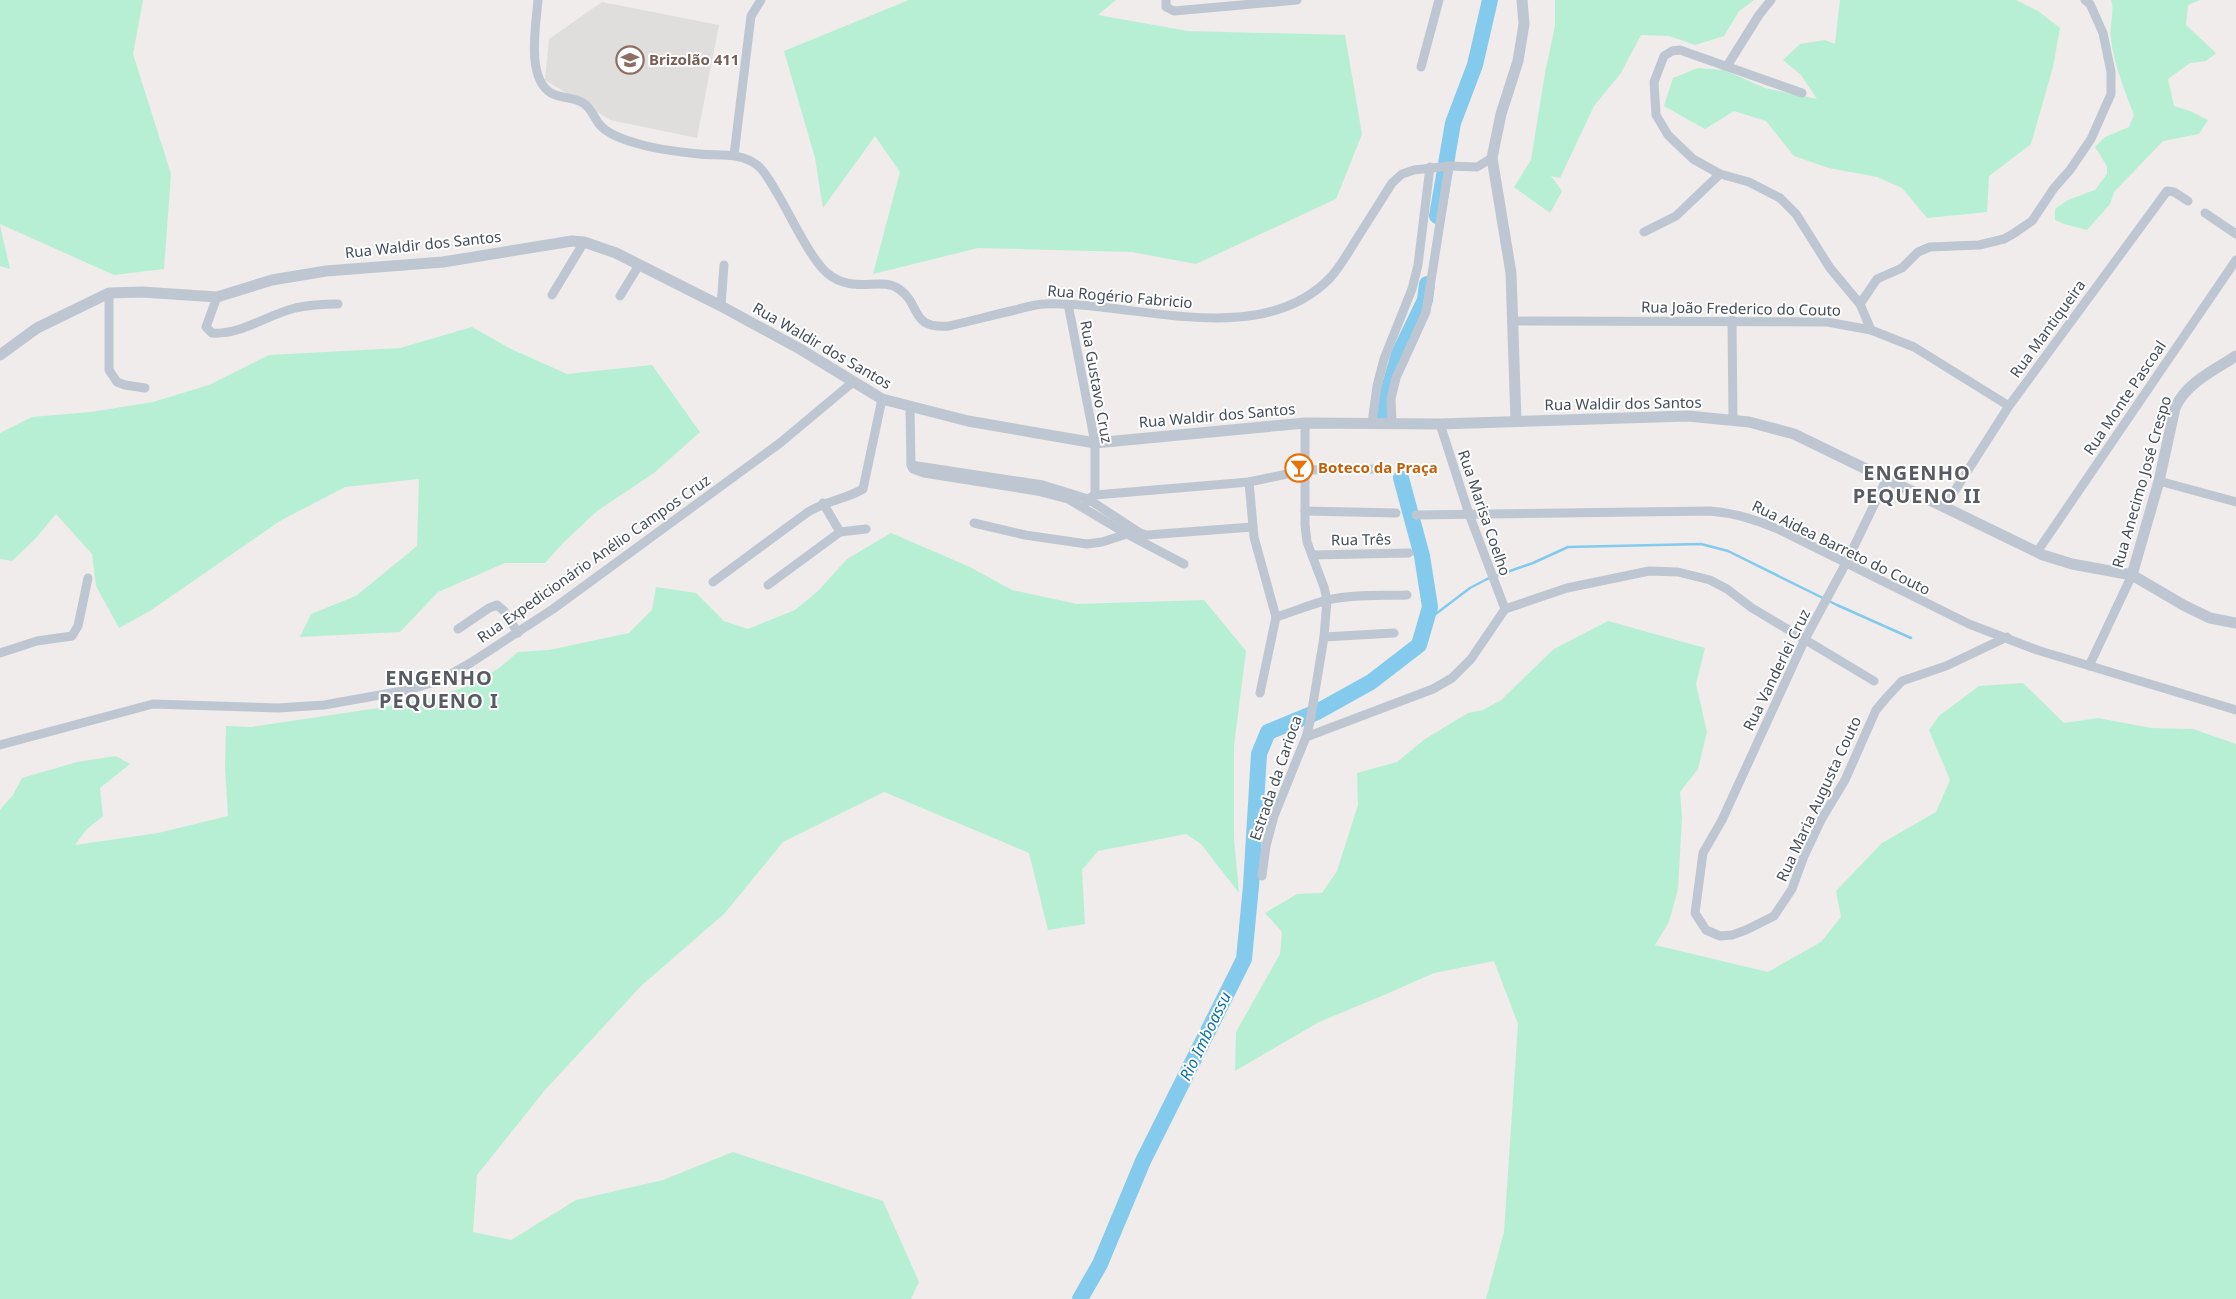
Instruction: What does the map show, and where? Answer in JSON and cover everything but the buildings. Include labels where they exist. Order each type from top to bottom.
[{"type":"street","name":"Rua Rogério Fabricio","points":[[538,0],[534,42],[537,70],[541,84],[549,91],[560,97],[583,102],[601,126],[638,144],[673,152],[713,156],[734,155],[751,161],[767,176],[813,255],[826,272],[846,284],[889,285],[897,288],[906,295],[919,317],[925,323],[935,327],[949,326],[1043,303],[1152,312],[1185,318],[1254,315],[1278,310],[1307,295],[1329,278],[1397,178],[1402,174],[1430,167],[1477,167],[1492,158]]},
{"type":"street","points":[[734,155],[751,16],[761,0]]},
{"type":"street","points":[[1166,0],[1166,7],[1174,10],[1297,0]]},
{"type":"street","points":[[1421,67],[1439,0]]},
{"type":"street","points":[[1516,421],[1511,274],[1492,158],[1501,114],[1518,62],[1524,24],[1522,0]]},
{"type":"street","points":[[1727,66],[1758,15],[1771,0]]},
{"type":"street","points":[[1860,304],[1877,279],[1902,268],[1918,252],[1930,247],[1979,246],[2004,239],[2013,234],[2032,221],[2054,188],[2070,170],[2091,139],[2111,94],[2111,72],[2103,33],[2090,4],[2085,0]]},
{"type":"street","points":[[1802,93],[1680,50],[1672,51],[1664,56],[1654,82],[1656,115],[1668,135],[1693,159],[1720,174],[1765,188],[1780,198],[1796,214],[1830,268],[1860,304],[1871,330]]},
{"type":"street","points":[[1392,423],[1391,399],[1396,378],[1426,312],[1449,166]]},
{"type":"street","points":[[1372,423],[1377,386],[1384,359],[1412,289],[1418,265],[1430,167]]},
{"type":"street","points":[[1644,232],[1676,216],[1720,174]]},
{"type":"street","name":"Rua Mantiqueira","points":[[1945,506],[2009,406],[2167,192],[2174,192],[2188,200]]},
{"type":"street","points":[[2204,213],[2236,234]]},
{"type":"street","name":"Rua Waldir dos Santos","points":[[0,355],[37,328],[109,293],[142,292],[217,297],[272,280],[326,271],[443,262],[572,241],[584,242],[616,253],[721,306],[800,349],[882,399],[910,408],[968,421],[1095,443],[1305,423],[1440,424],[1688,416],[1733,420],[1769,426],[1794,434],[2037,552],[2072,564],[2132,575]]},
{"type":"street","points":[[552,294],[584,242]]},
{"type":"street","name":"Rua Monte Pascoal","points":[[2037,552],[2236,260]]},
{"type":"street","points":[[620,296],[639,265]]},
{"type":"street","points":[[721,306],[724,265]]},
{"type":"street","points":[[109,293],[109,370],[117,382],[145,388]]},
{"type":"street","points":[[217,297],[206,327],[212,333],[234,331],[294,309],[318,304],[338,304]]},
{"type":"street","name":"Rua Gustavo Cruz","points":[[1068,304],[1095,443],[1089,501]]},
{"type":"street","points":[[1732,320],[1733,420]]},
{"type":"street","name":"Rua João Frederico do Couto","points":[[1512,321],[1732,320],[1827,322],[1871,330],[1914,348],[2009,406]]},
{"type":"street","name":"Rua Anecimo José Crespo","points":[[2089,666],[2132,575],[2159,482],[2175,408],[2180,397],[2187,389],[2236,356]]},
{"type":"street","name":"Rua Expedicionário Anélio Campos Cruz","points":[[0,745],[153,704],[278,708],[324,705],[408,690],[441,680],[518,633],[780,443],[853,382]]},
{"type":"street","points":[[713,582],[808,512],[823,503],[854,494],[863,489],[882,399]]},
{"type":"street","points":[[910,408],[912,467],[1043,485],[1089,501],[1140,533],[1147,535],[1252,527]]},
{"type":"street","name":"Estrada da Carioca","points":[[1262,876],[1266,846],[1274,816],[1306,737],[1310,722],[1324,637],[1327,600],[1306,534],[1305,423]]},
{"type":"street","name":"Rua Marisa Coelho","points":[[1440,424],[1469,514],[1505,609]]},
{"type":"street","points":[[1089,501],[1249,482],[1306,470],[1377,469]]},
{"type":"street","name":"Rua Vanderlei Cruz","points":[[1699,875],[1703,854],[1722,820],[1805,639],[1846,563],[1886,478]]},
{"type":"street","points":[[1249,482],[1252,527],[1276,617],[1260,694]]},
{"type":"street","points":[[2159,482],[2236,502]]},
{"type":"street","points":[[1089,501],[1127,534],[1184,564]]},
{"type":"street","points":[[823,503],[840,532]]},
{"type":"street","points":[[1305,511],[1396,513]]},
{"type":"street","name":"Rua Aidea Barreto do Couto","points":[[1416,515],[1710,511],[1732,513],[1752,518],[1969,624],[2037,650],[2236,710]]},
{"type":"street","points":[[974,523],[1025,535],[1087,544],[1102,542],[1127,534]]},
{"type":"street","points":[[768,585],[840,532],[866,529]]},
{"type":"street","name":"Rua Três","points":[[1312,555],[1409,553]]},
{"type":"street","points":[[1306,737],[1432,689],[1452,678],[1471,659],[1505,609],[1567,588],[1649,571],[1678,572],[1710,580],[1727,589],[1752,608],[1874,681]]},
{"type":"street","points":[[2132,575],[2184,606],[2210,618],[2236,623]]},
{"type":"street","points":[[0,654],[37,641],[72,636],[78,626],[88,578]]},
{"type":"street","points":[[1276,617],[1327,600],[1346,596],[1407,595]]},
{"type":"street","points":[[458,629],[489,608],[497,605],[504,611],[518,633]]},
{"type":"street","points":[[1324,637],[1394,633]]},
{"type":"street","name":"Rua Maria Augusta Couto","points":[[1699,875],[1695,913],[1706,930],[1720,936],[1732,935],[1774,916],[1792,889],[1804,856],[1822,820],[1846,780],[1876,710],[1902,681],[1946,666],[2007,637]]},
{"type":"shaded area","name":"Brizolão 411","points":[[602,2],[719,25],[697,138],[610,120],[545,80],[549,39]]},
{"type":"green space","points":[[0,0],[143,0],[133,54],[171,174],[164,269],[114,275],[0,224]]},
{"type":"green space","points":[[909,0],[1116,0],[1098,15],[1188,31],[1345,35],[1362,134],[1336,199],[1196,264],[1132,252],[978,248],[873,274],[900,172],[875,136],[823,208],[815,158],[784,51]]},
{"type":"green space","points":[[1555,0],[1754,0],[1739,11],[1724,36],[1695,45],[1669,36],[1641,35],[1621,73],[1594,106],[1560,178],[1551,176],[1562,191],[1550,213],[1514,187],[1531,160],[1545,73],[1555,26]]},
{"type":"green space","points":[[1840,0],[2016,0],[2038,11],[2060,28],[2053,67],[2031,144],[1989,176],[1987,212],[1927,218],[1902,188],[1877,177],[1829,168],[1794,156],[1766,121],[1734,111],[1705,129],[1664,106],[1673,78],[1698,68],[1724,70],[1765,88],[1817,99],[1801,75],[1783,60],[1800,44],[1825,40],[1835,44]]},
{"type":"green space","points":[[2111,0],[2200,0],[2188,5],[2186,25],[2216,53],[2206,61],[2190,63],[2168,79],[2174,106],[2208,120],[2199,134],[2163,141],[2114,192],[2110,204],[2087,230],[2055,220],[2055,209],[2068,200],[2095,190],[2107,174],[2107,166],[2095,147],[2105,137],[2129,127],[2134,115],[2120,78],[2112,49]]},
{"type":"green space","points":[[0,225],[10,269],[0,266]]},
{"type":"green space","points":[[472,327],[511,349],[567,374],[652,365],[700,432],[654,473],[597,511],[545,563],[505,563],[438,592],[400,632],[300,637],[311,614],[356,596],[417,546],[419,479],[345,487],[280,521],[150,611],[119,628],[96,586],[92,554],[56,514],[36,538],[12,561],[0,559],[0,433],[32,417],[91,412],[153,402],[209,385],[269,355],[400,348]]},
{"type":"green space","points":[[891,533],[970,567],[1012,590],[1077,604],[1204,600],[1246,651],[1234,746],[1234,838],[1239,893],[1201,844],[1186,834],[1098,851],[1082,870],[1085,924],[1048,930],[1029,853],[884,792],[783,842],[725,913],[641,986],[545,1090],[477,1175],[473,1232],[511,1240],[576,1200],[663,1180],[733,1152],[883,1201],[919,1282],[911,1299],[0,1299],[0,810],[13,795],[22,778],[77,762],[116,756],[130,764],[100,788],[103,816],[86,830],[75,845],[158,833],[228,816],[225,767],[226,726],[251,727],[385,707],[435,697],[473,684],[499,668],[518,652],[549,650],[629,633],[652,610],[656,587],[696,593],[724,621],[748,629],[795,610],[818,591],[847,559]]},
{"type":"green space","points":[[1608,621],[1705,648],[1696,684],[1707,732],[1698,769],[1680,792],[1682,817],[1678,889],[1669,922],[1655,945],[1768,972],[1821,942],[1841,917],[1836,891],[1882,843],[1936,812],[1950,780],[1929,730],[1939,716],[1979,686],[2023,683],[2064,723],[2098,718],[2151,728],[2193,729],[2236,744],[2236,1299],[1486,1299],[1504,1232],[1518,1024],[1494,961],[1434,973],[1319,1022],[1235,1071],[1236,1032],[1280,954],[1282,932],[1265,913],[1297,894],[1322,893],[1337,871],[1358,805],[1357,773],[1397,762],[1425,739],[1468,713],[1483,710],[1501,700],[1554,649]]},
{"type":"waterway","points":[[1437,216],[1453,123],[1475,65],[1490,0]]},
{"type":"waterway","points":[[1382,413],[1399,354],[1425,300],[1427,284]]},
{"type":"waterway","name":"Rio Imboassu","points":[[1080,1299],[1100,1264],[1143,1161],[1244,959],[1251,886],[1259,754],[1268,732],[1317,712],[1371,682],[1419,645],[1430,607],[1422,556],[1401,478]]},
{"type":"waterway","points":[[1425,622],[1470,588],[1487,579],[1533,563],[1568,547],[1701,544],[1728,551],[1837,605],[1911,638]]},
{"type":"place","name":"Brizolão 411","points":[[630,60]]},
{"type":"place","name":"Boteco da Praça","points":[[1299,468]]},
{"type":"district","name":"ENGENHO PEQUENO II","points":[[1917,484]]},
{"type":"district","name":"ENGENHO PEQUENO I","points":[[439,690]]}]
